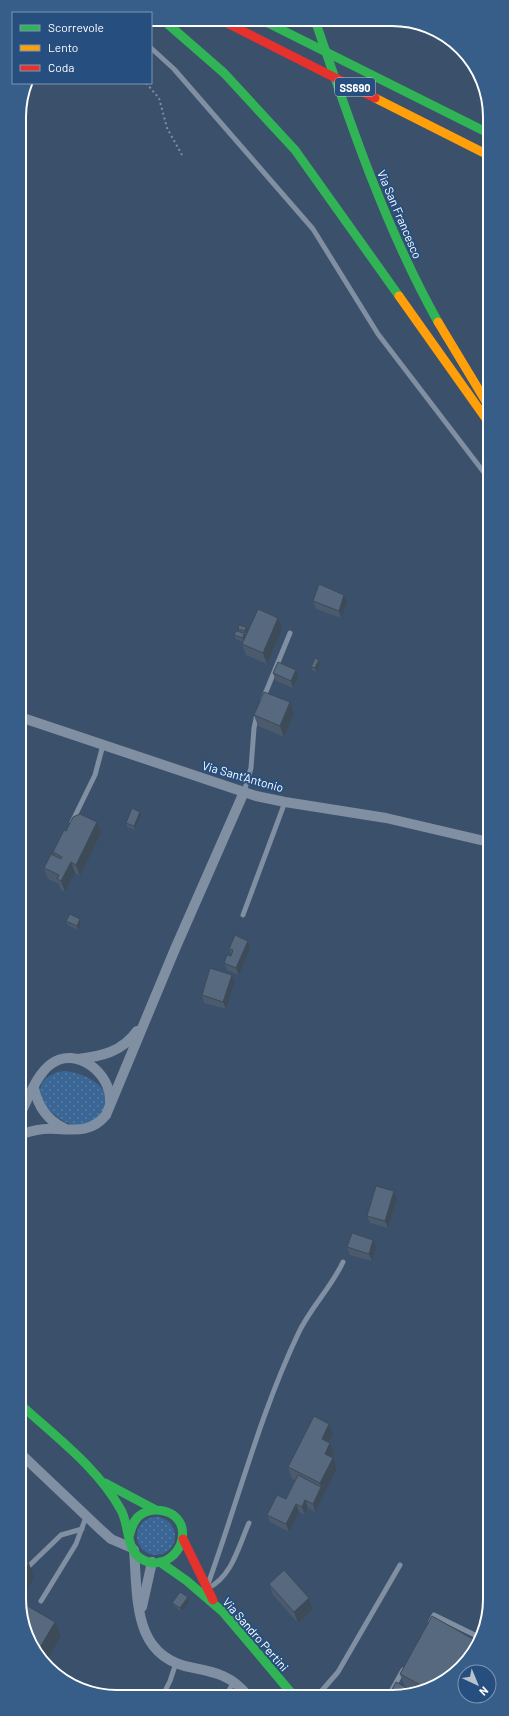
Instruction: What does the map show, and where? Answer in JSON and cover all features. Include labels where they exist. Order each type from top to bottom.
[{"type":"main road","points":[[170,26],[224,73],[295,150],[483,416]]},
{"type":"main road","name":"SS690","points":[[233,26],[483,152]]},
{"type":"main road","name":"SS690","points":[[274,26],[483,130]]},
{"type":"main road","name":"Via San Francesco","points":[[317,26],[354,133],[388,219],[437,320],[464,368],[483,397]]},
{"type":"main road","points":[[26,1410],[101,1480],[119,1506],[126,1520],[133,1549]]},
{"type":"main road","points":[[101,1480],[154,1509],[169,1512],[176,1517],[180,1524],[183,1539],[216,1606]]},
{"type":"main road","points":[[129,1537],[130,1530],[136,1518],[148,1510],[154,1509]]},
{"type":"main road","points":[[156,1562],[169,1559],[176,1554],[183,1539]]},
{"type":"main road","name":"Via Sandro Pertini","points":[[133,1549],[143,1559],[156,1562],[187,1581],[216,1606],[289,1690]]},
{"type":"street","name":"Via Sant'Antonio","points":[[26,719],[244,792],[285,802],[380,817],[483,841]]},
{"type":"street","points":[[26,1133],[38,1130],[81,1130],[93,1126],[102,1120],[109,1110],[146,1018],[244,792]]},
{"type":"street","points":[[26,1103],[43,1071],[50,1064],[62,1058],[78,1059],[115,1051],[132,1038],[146,1018]]},
{"type":"street","points":[[78,1059],[94,1068],[107,1082],[111,1097],[109,1110]]},
{"type":"street","points":[[34,1088],[37,1102],[44,1114],[53,1122],[68,1130]]},
{"type":"street","points":[[26,1459],[86,1518],[111,1539],[133,1549],[140,1619],[151,1644],[160,1653],[176,1663],[214,1672],[234,1682],[242,1690]]},
{"type":"street","points":[[140,1619],[144,1596],[156,1562]]},
{"type":"lane","points":[[152,49],[174,69],[307,221],[378,334],[483,471]]},
{"type":"lane","points":[[244,792],[251,768],[254,728],[257,714],[290,633]]},
{"type":"lane","points":[[69,829],[95,775],[103,745]]},
{"type":"lane","points":[[243,915],[285,802]]},
{"type":"lane","points":[[207,1588],[252,1447],[298,1335],[310,1312],[333,1282],[343,1262]]},
{"type":"lane","points":[[41,1601],[76,1544],[86,1518]]},
{"type":"lane","points":[[207,1588],[220,1581],[228,1570],[249,1523]]},
{"type":"lane","points":[[30,1565],[61,1535],[82,1529]]},
{"type":"lane","points":[[322,1690],[338,1672],[400,1565]]},
{"type":"lane","points":[[427,1628],[434,1615],[475,1635]]},
{"type":"lane","points":[[166,1690],[173,1675],[176,1663]]},
{"type":"lane","points":[[392,1690],[406,1665]]},
{"type":"lane","points":[[229,1690],[234,1682]]},
{"type":"path","points":[[147,84],[159,98],[167,128],[182,155]]},
{"type":"shaded area","points":[[66,1071],[73,1072],[96,1082],[105,1094],[106,1102],[104,1110],[92,1124],[73,1125],[58,1118],[51,1112],[41,1098],[40,1091],[42,1083],[52,1074]]},
{"type":"shaded area","points":[[156,1517],[169,1523],[175,1536],[169,1549],[156,1555],[143,1549],[137,1536],[143,1523]]},
{"type":"building","points":[[319,584],[344,595],[339,611],[313,601]]},
{"type":"building","points":[[258,609],[278,618],[263,653],[242,644]]},
{"type":"building","points":[[239,625],[246,627],[245,631],[238,629]]},
{"type":"building","points":[[236,631],[244,633],[243,638],[234,635]]},
{"type":"building","points":[[315,658],[319,660],[315,668],[311,667]]},
{"type":"building","points":[[278,662],[296,670],[291,681],[273,673]]},
{"type":"building","points":[[264,692],[290,702],[280,726],[254,715]]},
{"type":"building","points":[[132,808],[140,812],[134,826],[126,823]]},
{"type":"building","points":[[80,814],[97,822],[76,865],[71,862],[61,881],[57,879],[59,875],[44,868],[51,854],[61,859],[62,857],[53,852],[64,830],[66,831],[73,817]]},
{"type":"building","points":[[70,914],[80,919],[77,926],[66,921]]},
{"type":"building","points":[[235,935],[248,941],[236,968],[224,963],[227,955],[231,956],[233,950],[229,949]]},
{"type":"building","points":[[210,968],[232,975],[223,1002],[202,995]]},
{"type":"building","points":[[376,1186],[394,1191],[385,1221],[367,1216]]},
{"type":"building","points":[[352,1233],[373,1240],[369,1254],[347,1247]]},
{"type":"building","points":[[314,1416],[329,1424],[322,1439],[330,1443],[325,1454],[333,1458],[320,1483],[288,1467]]},
{"type":"building","points":[[298,1475],[321,1487],[313,1504],[305,1500],[302,1507],[296,1504],[286,1524],[267,1515],[277,1495],[286,1499]]},
{"type":"building","points":[[26,1561],[29,1563],[26,1568]]},
{"type":"building","points":[[284,1570],[309,1598],[294,1612],[269,1584]]},
{"type":"building","points":[[180,1592],[188,1597],[180,1608],[172,1603]]},
{"type":"building","points":[[26,1605],[55,1622],[40,1647],[33,1634]]},
{"type":"building","points":[[432,1616],[473,1639],[464,1654],[452,1667],[437,1678],[421,1685],[400,1674]]},
{"type":"building","points":[[396,1682],[407,1688],[404,1689],[392,1690]]},
{"type":"traffic: fast","points":[[170,26],[224,73],[295,150],[399,296]]},
{"type":"traffic: fast","points":[[274,26],[483,130]]},
{"type":"traffic: fast","points":[[317,26],[355,136],[385,212],[401,249],[438,322]]},
{"type":"traffic: fast","points":[[26,1409],[76,1454],[101,1480],[121,1510],[124,1516],[130,1542],[132,1548],[135,1554],[140,1558],[148,1562],[156,1563],[171,1557],[176,1552],[180,1544],[182,1528],[180,1522],[170,1513],[158,1510],[151,1511],[139,1516],[135,1520],[129,1537]]},
{"type":"traffic: fast","points":[[105,1483],[154,1509]]},
{"type":"traffic: fast","points":[[160,1562],[187,1581],[223,1612],[289,1690]]},
{"type":"traffic: slow","points":[[375,98],[483,152]]},
{"type":"traffic: slow","points":[[399,296],[483,415]]},
{"type":"traffic: slow","points":[[438,322],[483,397]]},
{"type":"traffic: jam","points":[[233,26],[375,98]]},
{"type":"traffic: jam","points":[[183,1539],[213,1600]]}]
